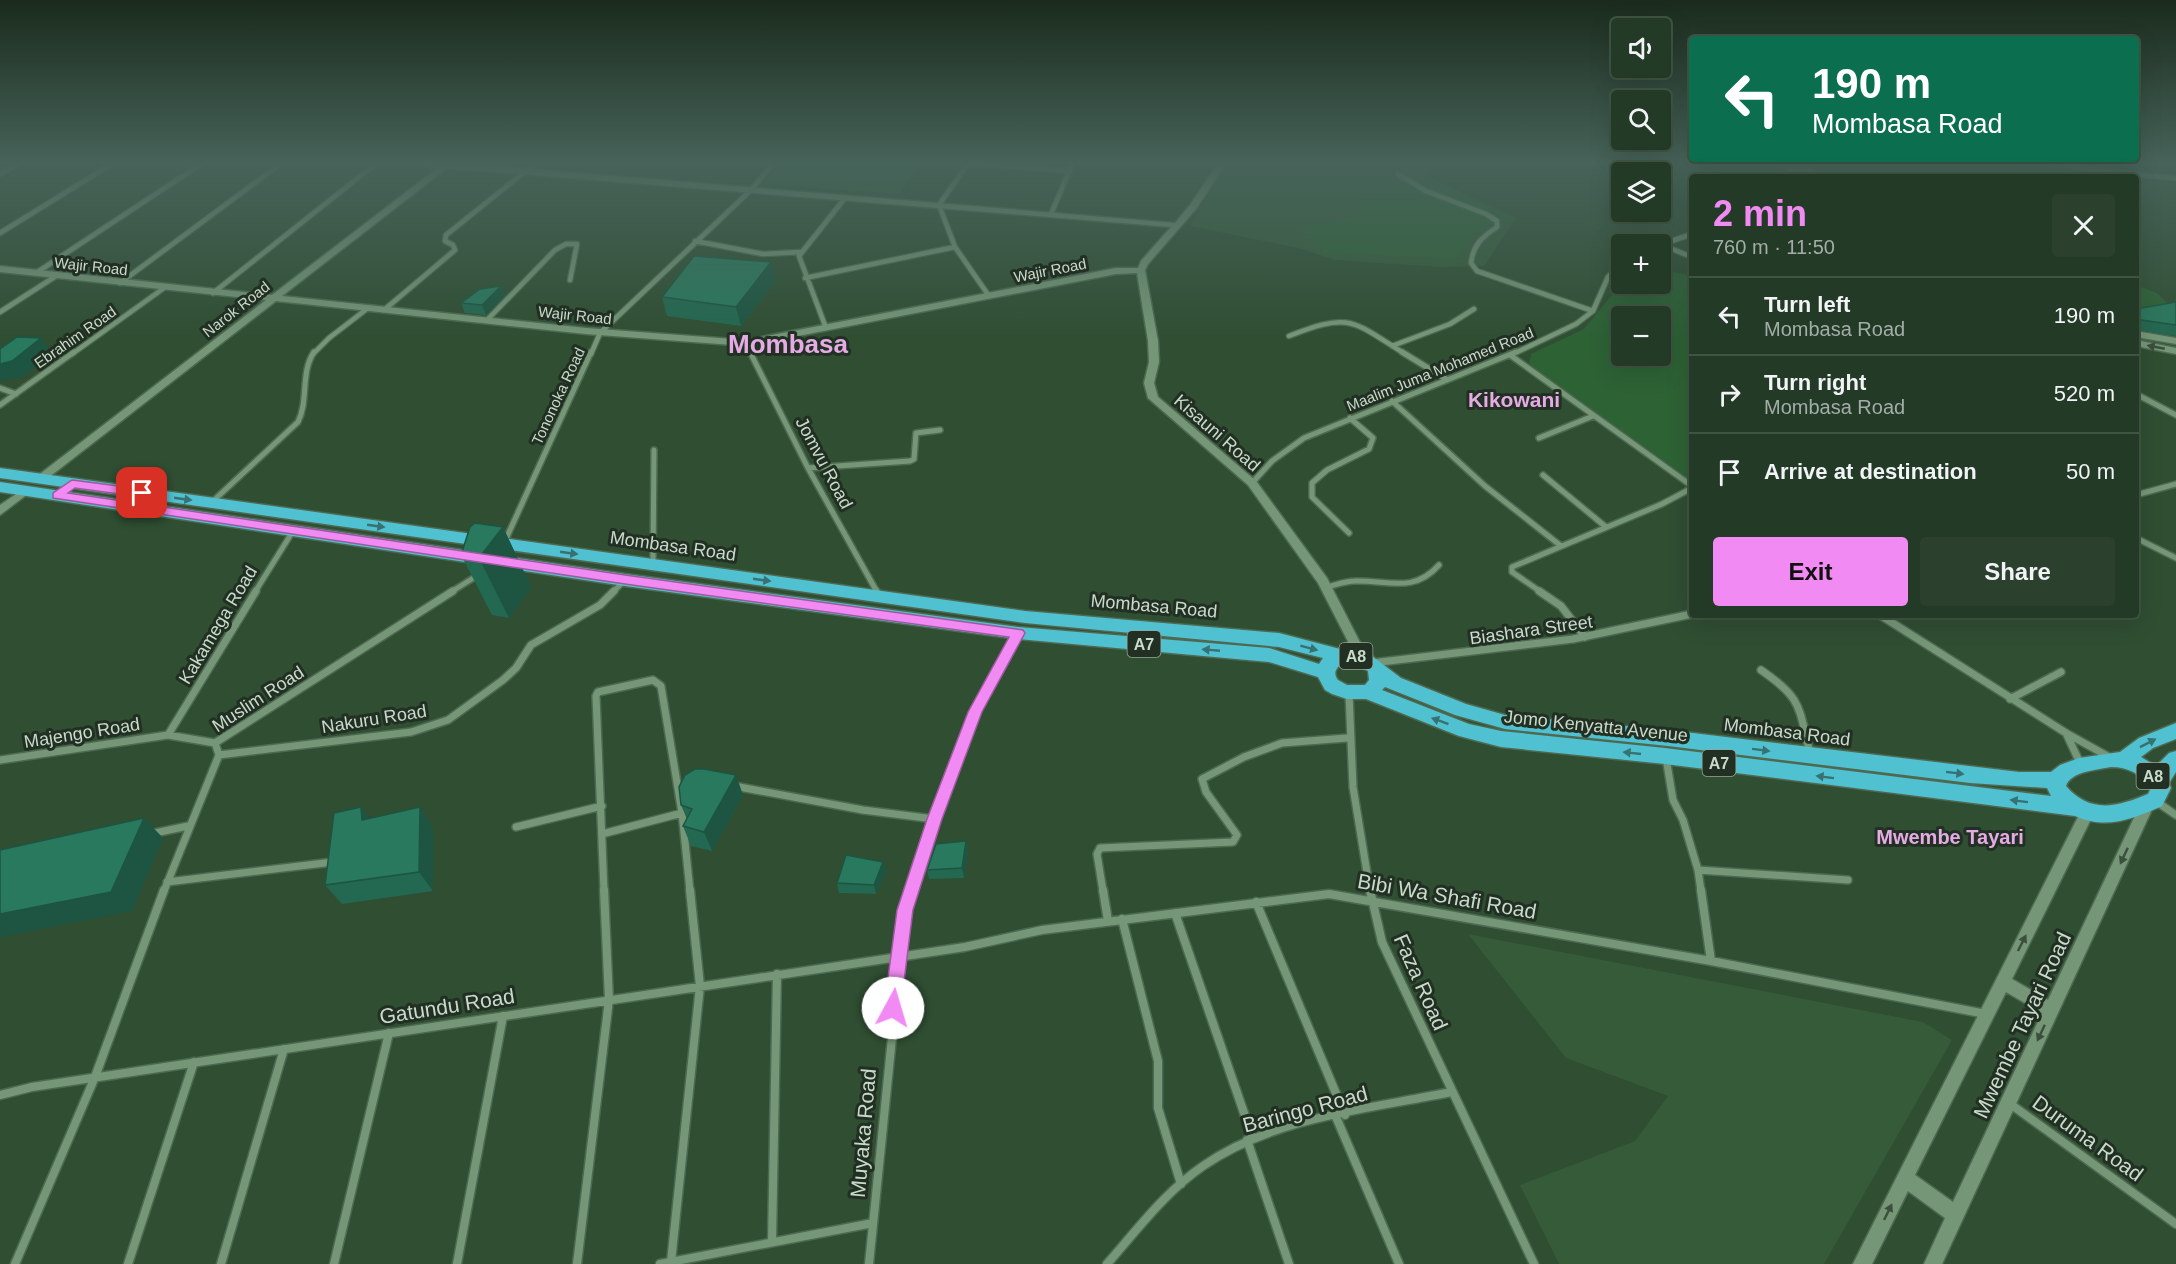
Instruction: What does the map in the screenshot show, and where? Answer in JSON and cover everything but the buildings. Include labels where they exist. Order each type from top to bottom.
[{"type":"highway","name":"Mombasa Road","points":[[3,480],[40,479],[1025,616],[1279,640],[1340,656]]},
{"type":"highway","name":"Mombasa Road","points":[[3,480],[25,491],[625,580],[1018,633],[1269,655],[1326,673]]},
{"type":"highway","points":[[57,496],[72,484]]},
{"type":"highway","points":[[512,563],[524,546]]},
{"type":"highway","name":"A8","points":[[1326,673],[1329,663],[1340,656],[1371,665],[1377,684],[1358,693]]},
{"type":"highway","name":"Mombasa Road","points":[[1371,665],[1394,683],[1496,721],[2009,779],[2057,780]]},
{"type":"highway","name":"Jomo Kenyatta Avenue","points":[[1326,673],[1333,686],[1484,736],[1665,756],[2106,816],[2154,796]]},
{"type":"highway","points":[[2117,759],[2146,743],[2176,731]]},
{"type":"highway","name":"A8","points":[[2057,780],[2063,773],[2117,759],[2143,768],[2154,796]]},
{"type":"highway","points":[[2154,796],[2163,772],[2176,759]]},
{"type":"highway","points":[[2057,780],[2057,789],[2082,811]]},
{"type":"street","points":[[0,233],[19,221]]},
{"type":"street","points":[[36,273],[115,221]]},
{"type":"street","points":[[120,283],[204,221]]},
{"type":"street","points":[[213,294],[304,221]]},
{"type":"street","name":"Narok Road","points":[[40,479],[374,221]]},
{"type":"street","points":[[384,310],[455,250],[453,245],[443,239],[463,221]]},
{"type":"street","name":"Tononoka Road","points":[[493,560],[504,543],[600,333],[717,221]]},
{"type":"street","points":[[695,241],[763,254],[801,252],[826,221]]},
{"type":"street","points":[[945,221],[955,247],[988,296]]},
{"type":"street","points":[[1130,221],[1176,225]]},
{"type":"street","points":[[1142,270],[1143,263],[1179,221]]},
{"type":"street","points":[[1497,221],[1497,227],[1476,240],[1474,245],[1471,263],[1478,271],[1593,311],[1611,274]]},
{"type":"street","points":[[1671,241],[1689,235]]},
{"type":"street","points":[[488,319],[555,250],[572,242],[578,244],[578,249],[570,279]]},
{"type":"street","points":[[805,278],[955,247]]},
{"type":"street","points":[[1671,249],[1689,256]]},
{"type":"street","points":[[801,252],[805,278],[826,328]]},
{"type":"street","name":"Wajir Road","points":[[0,269],[213,294],[488,319],[600,333],[746,343],[1116,271],[1142,270]]},
{"type":"street","name":"Kisauni Road","points":[[1142,270],[1154,348],[1149,383],[1150,393],[1169,414],[1252,483],[1327,586],[1347,633],[1371,665]]},
{"type":"street","points":[[0,312],[56,276]]},
{"type":"street","name":"Ebrahim Road","points":[[0,405],[164,288]]},
{"type":"street","points":[[212,503],[297,422],[304,405],[304,387],[311,356],[368,308]]},
{"type":"street","points":[[1392,346],[1450,324],[1474,309]]},
{"type":"street","name":"Maalim Juma Mohamed Road","points":[[1252,483],[1272,461],[1304,438],[1510,355],[1576,324],[1593,311]]},
{"type":"street","points":[[1289,336],[1322,323],[1341,320],[1354,322],[1446,379]]},
{"type":"street","points":[[2139,335],[2176,341]]},
{"type":"street","name":"Jomvu Road","points":[[746,343],[808,468],[878,596]]},
{"type":"street","points":[[2139,344],[2176,351]]},
{"type":"street","points":[[1510,355],[1689,485]]},
{"type":"street","points":[[0,388],[16,393]]},
{"type":"street","points":[[2139,396],[2176,415]]},
{"type":"street","points":[[1392,401],[1485,486],[1561,546]]},
{"type":"street","points":[[1539,438],[1593,416]]},
{"type":"street","points":[[1349,533],[1312,496],[1312,483],[1327,470],[1369,449],[1373,444],[1373,438],[1350,418]]},
{"type":"street","points":[[808,468],[910,461],[914,459],[916,433],[940,430]]},
{"type":"street","points":[[653,565],[654,450]]},
{"type":"street","points":[[1542,475],[1606,527]]},
{"type":"street","points":[[2139,494],[2176,484]]},
{"type":"street","points":[[1585,638],[1561,606],[1511,570],[1512,567],[1662,504],[1689,489]]},
{"type":"street","points":[[0,512],[25,491]]},
{"type":"street","name":"Kakamega Road","points":[[168,735],[293,530]]},
{"type":"street","points":[[2139,540],[2176,558]]},
{"type":"street","name":"Muslim Road","points":[[15,1264],[95,1077],[188,826],[219,755],[215,743],[473,580],[493,560]]},
{"type":"street","points":[[1327,586],[1353,581],[1416,584],[1430,576],[1438,565]]},
{"type":"street","name":"Nakuru Road","points":[[219,755],[411,732],[448,720],[503,680],[516,668],[531,645],[600,605],[625,580]]},
{"type":"street","name":"Biashara Street","points":[[1371,665],[1518,649],[1585,638],[1689,615]]},
{"type":"street","points":[[1885,618],[2066,733],[2117,759]]},
{"type":"street","name":"Muyaka Road","points":[[869,1264],[905,910],[934,819],[975,712],[1018,633]]},
{"type":"street","points":[[1761,670],[1787,688],[1797,701],[1811,756]]},
{"type":"street","points":[[2010,699],[2061,672]]},
{"type":"street","points":[[577,1264],[609,1000],[598,692],[647,680],[659,682],[677,784],[700,986],[671,1262]]},
{"type":"street","name":"Faza Road","points":[[1358,693],[1347,738],[1372,902],[1382,942],[1534,1264]]},
{"type":"street","points":[[2066,733],[2083,767]]},
{"type":"street","name":"Majengo Road","points":[[0,760],[168,735],[215,743]]},
{"type":"street","points":[[1108,921],[1096,854],[1100,848],[1236,840],[1237,835],[1206,792],[1202,779],[1244,757],[1282,743],[1347,738]]},
{"type":"street","points":[[1665,756],[1673,800],[1683,820],[1698,870],[1711,961]]},
{"type":"street","points":[[677,784],[689,783]]},
{"type":"street","points":[[723,784],[863,810],[934,819]]},
{"type":"street","points":[[2154,796],[2176,815]]},
{"type":"street","name":"Mwembe Tayari Road","points":[[1933,1264],[2154,796]]},
{"type":"street","points":[[516,827],[602,806]]},
{"type":"street","name":"Mwembe Tayari Road","points":[[1862,1264],[1987,1015],[2082,811]]},
{"type":"street","points":[[602,834],[682,813]]},
{"type":"street","points":[[145,835],[188,826]]},
{"type":"street","points":[[167,882],[333,862]]},
{"type":"street","points":[[1698,870],[1848,880]]},
{"type":"street","name":"Bibi Wa Shafi Road","points":[[899,956],[965,947],[1042,930],[1319,893],[1711,961],[1987,1015]]},
{"type":"street","points":[[1256,902],[1399,1264]]},
{"type":"street","points":[[1174,913],[1250,1139],[1289,1264]]},
{"type":"street","points":[[1122,919],[1158,1061],[1158,1108],[1181,1184]]},
{"type":"street","name":"Gatundu Road","points":[[0,1095],[95,1077],[899,956]]},
{"type":"street","points":[[772,1241],[777,974]]},
{"type":"street","points":[[2003,982],[2052,1010]]},
{"type":"street","points":[[457,1264],[503,1016]]},
{"type":"street","points":[[334,1264],[389,1033]]},
{"type":"street","points":[[221,1264],[284,1049]]},
{"type":"street","points":[[128,1264],[194,1062]]},
{"type":"street","name":"Baringo Road","points":[[1107,1264],[1165,1198],[1181,1184],[1203,1166],[1250,1139],[1340,1116],[1451,1092]]},
{"type":"street","name":"Duruma Road","points":[[2009,1102],[2176,1224]]},
{"type":"street","points":[[1905,1178],[1956,1215]]},
{"type":"street","points":[[660,1264],[873,1222]]},
{"type":"shaded area","points":[[1193,221],[1514,221],[1484,266],[1442,267],[1335,260],[1299,248],[1190,226]]},
{"type":"shaded area","points":[[1336,221],[1503,221],[1476,233],[1456,259],[1325,253],[1301,231]]},
{"type":"shaded area","name":"Kikowani","points":[[1671,271],[1689,275],[1689,479],[1529,364],[1531,354],[1584,329],[1613,294],[1671,294]]},
{"type":"shaded area","points":[[2139,286],[2157,293],[2173,309],[2139,315]]},
{"type":"shaded area","points":[[1468,934],[1923,1022],[1952,1040],[1824,1264],[1559,1264],[1520,1185],[1635,1141],[1668,1096],[1566,1058]]},
{"type":"district","name":"Mombasa","points":[[788,344]]},
{"type":"district","name":"Kikowani","points":[[1514,399]]},
{"type":"district","name":"Mwembe Tayari","points":[[1950,837]]},
{"type":"route","points":[[142,493],[72,484],[57,496],[625,580],[1018,633],[975,712],[934,819],[905,910],[893,1008]]}]
